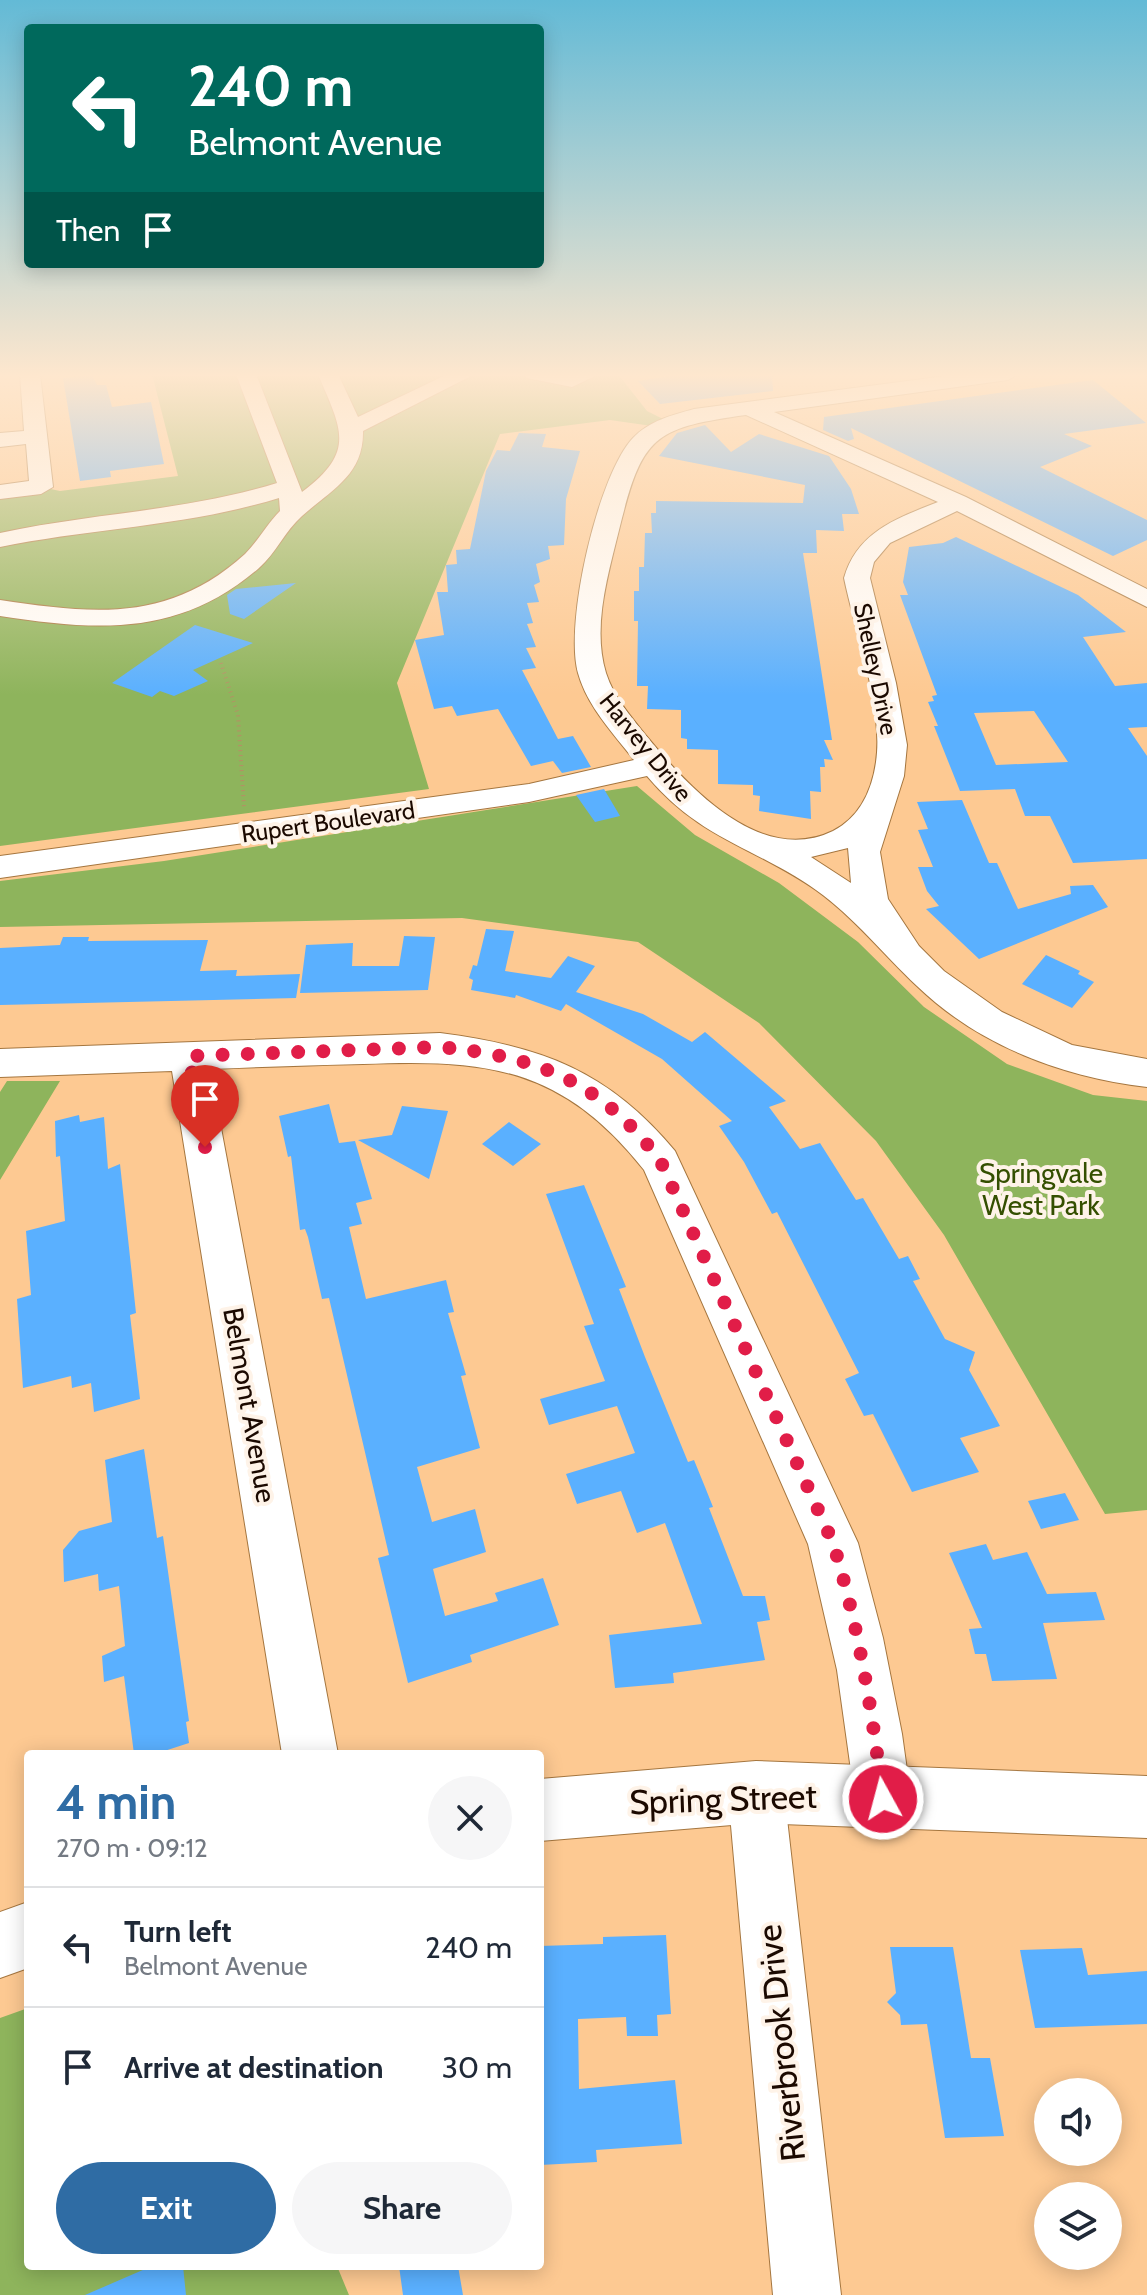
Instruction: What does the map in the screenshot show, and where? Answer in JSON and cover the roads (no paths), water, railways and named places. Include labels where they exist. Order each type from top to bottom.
[{"type":"main road","name":"Spring Street","points":[[544,1810],[756,1792],[1147,1807]]},
{"type":"main road","points":[[0,1945],[24,1936]]},
{"type":"street","points":[[0,492],[41,487],[40,481]]},
{"type":"street","points":[[284,481],[291,500]]},
{"type":"street","points":[[0,540],[71,525],[291,500],[322,492],[332,481]]},
{"type":"street","name":"Harvey Drive","points":[[622,481],[594,584],[590,664],[607,704],[654,765],[696,809],[837,888],[899,945]]},
{"type":"street","points":[[911,481],[1147,599]]},
{"type":"street","points":[[0,608],[126,622],[179,609],[219,587],[255,559],[291,500]]},
{"type":"street","name":"Shelley Drive","points":[[958,502],[888,534],[864,553],[858,565],[857,578],[891,742],[889,775],[872,815],[863,854],[867,884],[879,914],[899,945],[929,976],[971,1010],[1012,1035],[1086,1063],[1147,1073]]},
{"type":"street","name":"Rupert Boulevard","points":[[0,867],[529,793],[654,765]]},
{"type":"street","points":[[746,838],[789,848],[827,845],[852,835],[872,815]]},
{"type":"street","points":[[0,1063],[440,1047],[481,1050],[541,1066],[578,1083],[610,1105],[638,1131],[661,1162],[833,1543],[851,1601],[870,1692],[883,1799]]},
{"type":"street","name":"Belmont Avenue","points":[[189,1056],[309,1750]]},
{"type":"street","name":"Riverbrook Drive","points":[[756,1792],[807,2295]]},
{"type":"park label","name":"Springvale West Park","points":[[1041,1189]]}]
